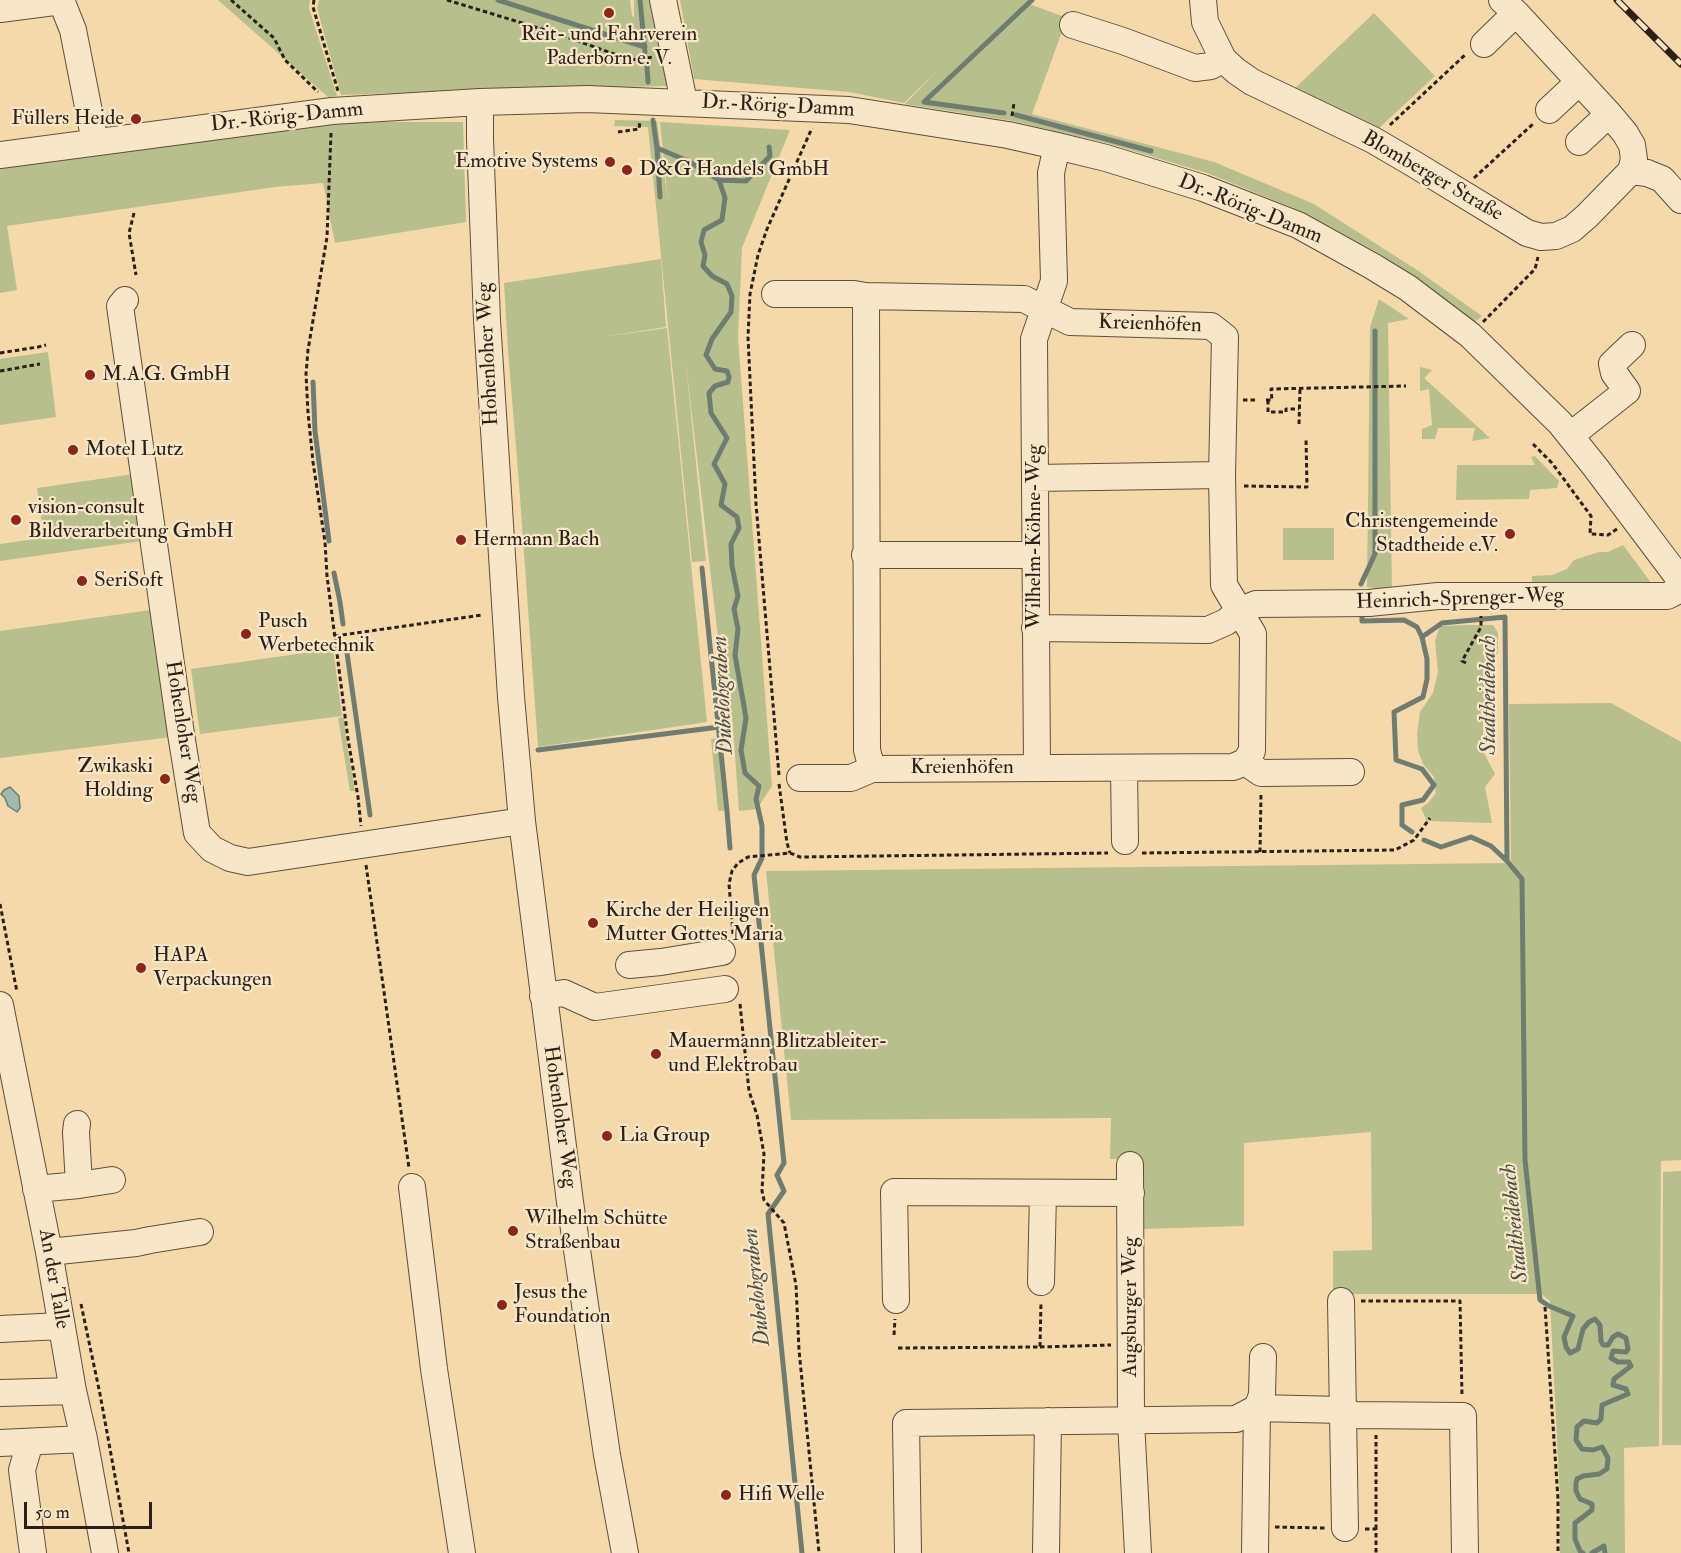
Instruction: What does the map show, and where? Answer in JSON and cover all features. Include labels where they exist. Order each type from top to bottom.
[{"type":"street","name":"Dr.-Rörig-Damm","points":[[663,0],[684,102]]},
{"type":"street","name":"Blomberger Straße","points":[[1203,0],[1205,21],[1223,59],[1236,71],[1252,82],[1373,140],[1527,233],[1541,237]]},
{"type":"street","points":[[0,9],[61,1],[73,30],[95,142]]},
{"type":"street","points":[[1484,44],[1509,7],[1609,114],[1625,133],[1632,146],[1634,159],[1631,171],[1572,229],[1556,236],[1541,237]]},
{"type":"street","points":[[1074,25],[1195,68],[1211,66],[1223,59]]},
{"type":"street","points":[[1549,110],[1579,82]]},
{"type":"street","name":"Dr.-Rörig-Damm","points":[[0,155],[337,111],[480,102],[587,99],[849,110],[1008,135],[1057,146],[1203,188],[1298,225],[1408,288],[1470,335],[1571,435],[1681,581]]},
{"type":"street","name":"Hohenloher Weg","points":[[480,102],[487,320],[511,697],[522,822],[570,1202],[607,1455],[625,1553]]},
{"type":"street","points":[[1579,142],[1609,114]]},
{"type":"street","points":[[1045,309],[1054,280],[1051,173],[1057,146]]},
{"type":"street","points":[[1631,171],[1647,172],[1662,179],[1681,200]]},
{"type":"street","name":"Kreienhöfen","points":[[775,294],[1024,299],[1070,322],[1211,326],[1225,337],[1233,481],[1224,585],[1253,634],[1253,768]]},
{"type":"street","points":[[866,296],[867,750],[872,769]]},
{"type":"street","name":"Hohenloher Weg","points":[[125,300],[120,306],[197,833],[212,849],[230,858],[248,862],[522,822]]},
{"type":"street","name":"Wilhelm-Köhne-Weg","points":[[1037,768],[1034,339],[1045,309]]},
{"type":"street","points":[[1571,435],[1627,391],[1614,373],[1612,364],[1632,345]]},
{"type":"street","points":[[1035,478],[1233,481]]},
{"type":"street","points":[[865,555],[1035,555]]},
{"type":"street","name":"Heinrich-Sprenger-Weg","points":[[1239,611],[1256,604],[1369,603],[1438,596],[1667,596],[1681,590]]},
{"type":"street","points":[[1035,628],[1208,630],[1226,622],[1239,611]]},
{"type":"street","name":"Kreienhöfen","points":[[800,778],[850,778],[872,769],[1233,767],[1351,772]]},
{"type":"street","points":[[1124,769],[1126,847]]},
{"type":"street","points":[[629,965],[661,962],[728,947]]},
{"type":"street","points":[[661,962],[664,997]]},
{"type":"street","points":[[543,996],[564,993],[595,1007],[664,997],[732,994]]},
{"type":"street","name":"An der Talle","points":[[0,1005],[105,1553]]},
{"type":"street","points":[[77,1124],[80,1185]]},
{"type":"street","name":"Augsburger Weg","points":[[1130,1165],[1131,1421],[1138,1553]]},
{"type":"street","points":[[36,1190],[112,1180]]},
{"type":"street","points":[[412,1187],[434,1370],[462,1553]]},
{"type":"street","points":[[896,1300],[894,1192],[1131,1193]]},
{"type":"street","points":[[1041,1282],[1043,1193]]},
{"type":"street","points":[[49,1252],[136,1243],[200,1232]]},
{"type":"street","points":[[1341,1301],[1345,1528]]},
{"type":"street","points":[[0,1329],[61,1326]]},
{"type":"street","points":[[1255,1553],[1257,1408],[1262,1395],[1263,1357]]},
{"type":"street","points":[[0,1393],[73,1391]]},
{"type":"street","points":[[908,1553],[906,1423],[1236,1419],[1257,1408],[1342,1410],[1354,1415],[1463,1416],[1465,1553]]},
{"type":"street","points":[[1046,1553],[1048,1421]]},
{"type":"street","points":[[0,1443],[84,1439]]},
{"type":"street","points":[[30,1442],[22,1470],[33,1553]]},
{"type":"path","points":[[231,0],[274,38],[285,60],[337,111]]},
{"type":"path","points":[[314,0],[312,7],[340,101],[337,111],[327,237],[306,375],[313,462],[325,542],[327,576],[348,739],[412,1187]]},
{"type":"path","points":[[447,0],[558,34],[631,60],[674,55]]},
{"type":"path","points":[[1373,140],[1479,43],[1484,44]]},
{"type":"path","points":[[790,853],[779,793],[756,504],[748,337],[750,294],[758,255],[812,128],[814,108]]},
{"type":"path","points":[[1460,191],[1549,110]]},
{"type":"path","points":[[618,132],[639,129],[640,123]]},
{"type":"path","points":[[134,213],[129,233],[136,275]]},
{"type":"path","points":[[1479,327],[1535,269],[1541,237]]},
{"type":"path","points":[[0,353],[46,345]]},
{"type":"path","points":[[0,371],[40,364]]},
{"type":"path","points":[[1299,409],[1286,408],[1286,412],[1268,412],[1267,400],[1272,400],[1271,389],[1406,386]]},
{"type":"path","points":[[1299,424],[1300,388]]},
{"type":"path","points":[[1233,481],[1307,487],[1306,438]]},
{"type":"path","points":[[1533,444],[1552,463],[1591,516],[1590,534],[1608,535],[1633,517]]},
{"type":"path","points":[[336,636],[482,615]]},
{"type":"path","points":[[1466,663],[1462,661],[1481,627],[1481,622]]},
{"type":"path","points":[[1253,768],[1260,852]]},
{"type":"path","points":[[728,947],[729,884],[732,871],[738,863],[748,857],[790,853],[800,857],[1126,847],[1260,852],[1395,850],[1414,840],[1430,818]]},
{"type":"path","points":[[732,994],[749,1091],[764,1154],[762,1191],[768,1206],[784,1223],[795,1285],[799,1350],[819,1553]]},
{"type":"path","points":[[1040,1347],[1041,1282]]},
{"type":"path","points":[[1341,1301],[1460,1301],[1463,1416]]},
{"type":"path","points":[[1545,1307],[1558,1498],[1558,1553]]},
{"type":"path","points":[[898,1348],[1132,1344]]},
{"type":"path","points":[[1376,1415],[1376,1529]]},
{"type":"green space","points":[[218,0],[310,0],[309,8],[337,96],[328,97]]},
{"type":"green space","points":[[319,0],[630,0],[634,17],[634,0],[656,0],[669,86],[341,95],[317,8]]},
{"type":"green space","points":[[680,0],[1029,0],[1027,3],[1067,18],[1032,114],[1214,162],[1314,204],[1417,270],[1482,316],[1475,322],[1380,254],[1303,212],[1207,173],[1110,144],[1013,121],[905,104],[938,70],[904,103],[849,92],[694,79]]},
{"type":"green space","points":[[1374,13],[1435,76],[1376,131],[1292,91]]},
{"type":"green space","points":[[615,120],[657,121],[668,201],[660,122],[790,130],[742,248],[738,337],[772,786],[757,809],[739,811],[732,715],[726,706],[685,355],[706,561],[692,562],[648,127],[614,126]]},
{"type":"green space","points":[[324,122],[463,122],[466,222],[335,243],[323,183],[275,187],[7,226],[17,290],[0,293],[0,166]]},
{"type":"green space","points":[[661,259],[666,327],[602,337],[667,328],[707,722],[538,747],[504,283]]},
{"type":"green space","points":[[1379,299],[1409,319],[1388,323],[1392,591],[1367,587],[1370,327]]},
{"type":"green space","points":[[48,352],[56,417],[0,425],[0,359]]},
{"type":"green space","points":[[1420,367],[1432,370],[1424,378],[1490,438],[1472,441],[1475,428],[1438,428],[1435,439],[1422,439],[1422,429],[1432,425],[1429,389],[1420,391]]},
{"type":"green space","points":[[1535,456],[1559,481],[1557,488],[1530,490],[1529,499],[1456,500],[1457,465],[1535,465],[1531,457]]},
{"type":"green space","points":[[134,474],[142,541],[0,561],[0,544],[35,539],[33,525],[42,523],[37,488]]},
{"type":"green space","points":[[1283,528],[1334,528],[1334,560],[1283,560]]},
{"type":"green space","points":[[1623,545],[1652,584],[1532,586],[1532,576],[1552,575],[1567,569],[1574,560],[1599,552],[1608,552]]},
{"type":"green space","points":[[151,610],[172,737],[0,758],[0,631]]},
{"type":"green space","points":[[1493,625],[1498,633],[1498,651],[1491,676],[1496,695],[1496,708],[1483,718],[1483,751],[1495,774],[1485,787],[1492,823],[1427,821],[1421,808],[1436,793],[1434,777],[1423,764],[1418,751],[1417,734],[1420,712],[1433,693],[1438,672],[1435,641],[1440,626]]},
{"type":"green space","points":[[333,649],[342,716],[200,734],[191,669]]},
{"type":"green space","points":[[1611,703],[1681,742],[1681,1160],[1661,1161],[1659,1446],[1624,1448],[1625,1553],[1560,1553],[1560,1498],[1550,1301],[1541,1294],[1333,1294],[1333,1251],[1372,1250],[1371,1132],[1244,1143],[1244,1226],[1142,1229],[1143,1159],[1110,1159],[1111,1118],[791,1120],[766,871],[1511,863],[1509,704]]},
{"type":"green space","points":[[344,717],[355,791],[350,791],[338,718]]},
{"type":"green space","points":[[721,738],[728,810],[718,811],[711,739]]},
{"type":"green space","points":[[1681,1171],[1681,1445],[1662,1445],[1663,1172]]},
{"type":"shaded area","points":[[10,787],[19,796],[20,808],[17,812],[8,806],[1,794]]},
{"type":"waterway","points":[[498,0],[645,47]]},
{"type":"waterway","name":"Dubelohgraben","points":[[640,0],[645,52]]},
{"type":"waterway","points":[[1004,113],[924,102],[1032,0]]},
{"type":"waterway","name":"Dubelohgraben","points":[[647,66],[648,82]]},
{"type":"waterway","points":[[1016,115],[1151,151]]},
{"type":"waterway","name":"Dubelohgraben","points":[[653,120],[660,197]]},
{"type":"waterway","points":[[719,180],[746,181],[770,156],[769,147]]},
{"type":"waterway","name":"Dubelohgraben","points":[[657,148],[688,161],[719,180],[725,198],[722,220],[704,230],[701,242],[705,255],[703,266],[712,276],[727,284],[732,296],[731,312],[712,339],[706,355],[715,369],[727,371],[729,377],[728,382],[715,386],[709,393],[711,413],[727,438],[714,464],[725,484],[721,505],[737,517],[739,528],[731,544],[732,566],[738,596],[734,609],[738,629],[735,655],[746,718],[741,750],[745,773],[759,786],[756,799],[762,826],[762,858],[754,875],[784,1163],[777,1175],[784,1191],[768,1214],[802,1553]]},
{"type":"waterway","name":"Stadtheidebach","points":[[1361,584],[1375,554],[1375,331]]},
{"type":"waterway","points":[[313,382],[315,431],[329,541]]},
{"type":"waterway","name":"Dubelohgraben","points":[[702,568],[730,848]]},
{"type":"waterway","points":[[334,573],[343,624]]},
{"type":"waterway","name":"Stadtheidebach","points":[[1362,616],[1362,621],[1404,620],[1417,627],[1422,637],[1427,659],[1427,679],[1423,697],[1394,712],[1396,760],[1422,769],[1434,785],[1423,800],[1402,805],[1402,825],[1412,832]]},
{"type":"waterway","name":"Stadtheidebach","points":[[1422,637],[1442,623],[1505,617],[1507,861],[1522,879],[1525,1160],[1540,1300],[1573,1316],[1564,1337],[1570,1353],[1578,1349],[1583,1329],[1595,1319],[1600,1325],[1603,1345],[1608,1345],[1618,1334],[1626,1338],[1628,1349],[1626,1352],[1613,1351],[1611,1358],[1618,1362],[1629,1362],[1631,1366],[1614,1379],[1613,1385],[1626,1389],[1628,1394],[1602,1405],[1601,1419],[1597,1423],[1584,1421],[1577,1427],[1576,1440],[1582,1449],[1593,1450],[1602,1447],[1608,1458],[1607,1469],[1599,1474],[1577,1479],[1576,1491],[1580,1499],[1592,1504],[1592,1510],[1575,1523],[1575,1539],[1583,1553]]},
{"type":"waterway","points":[[346,646],[370,815]]},
{"type":"waterway","points":[[538,750],[719,727]]},
{"type":"waterway","name":"Stadtheidebach","points":[[1424,840],[1441,847],[1471,837],[1491,846],[1507,861]]},
{"type":"waterway","name":"Stadtheidebach","points":[[1592,1553],[1604,1546],[1605,1553]]},
{"type":"railway","points":[[1617,0],[1681,64]]},
{"type":"place","name":"Reit- und Fahrverein Paderborn e. V.","points":[[609,13]]},
{"type":"place","name":"Füllers Heide","points":[[136,119]]},
{"type":"place","name":"Emotive Systems","points":[[610,162]]},
{"type":"place","name":"D&G Handels GmbH","points":[[627,170]]},
{"type":"place","name":"M.A.G. GmbH","points":[[90,375]]},
{"type":"place","name":"Motel Lutz","points":[[73,450]]},
{"type":"place","name":"vision-consult Bildverarbeitung GmbH","points":[[16,520]]},
{"type":"place","name":"Christengemeinde Stadtheide e.V.","points":[[1510,534]]},
{"type":"place","name":"Hermann Bach","points":[[461,540]]},
{"type":"place","name":"SeriSoft","points":[[82,581]]},
{"type":"place","name":"Pusch Werbetechnik","points":[[246,634]]},
{"type":"place","name":"Zwikaski Holding","points":[[165,779]]},
{"type":"place","name":"Kirche der Heiligen Mutter Gottes Maria","points":[[593,923]]},
{"type":"place","name":"HAPA Verpackungen","points":[[141,968]]},
{"type":"place","name":"Mauermann Blitzableiter- und Elektrobau","points":[[656,1054]]},
{"type":"place","name":"Lia Group","points":[[607,1136]]},
{"type":"place","name":"Wilhelm Schütte Straßenbau","points":[[513,1231]]},
{"type":"place","name":"Jesus the Foundation","points":[[502,1305]]},
{"type":"place","name":"Hifi Welle","points":[[726,1495]]}]
